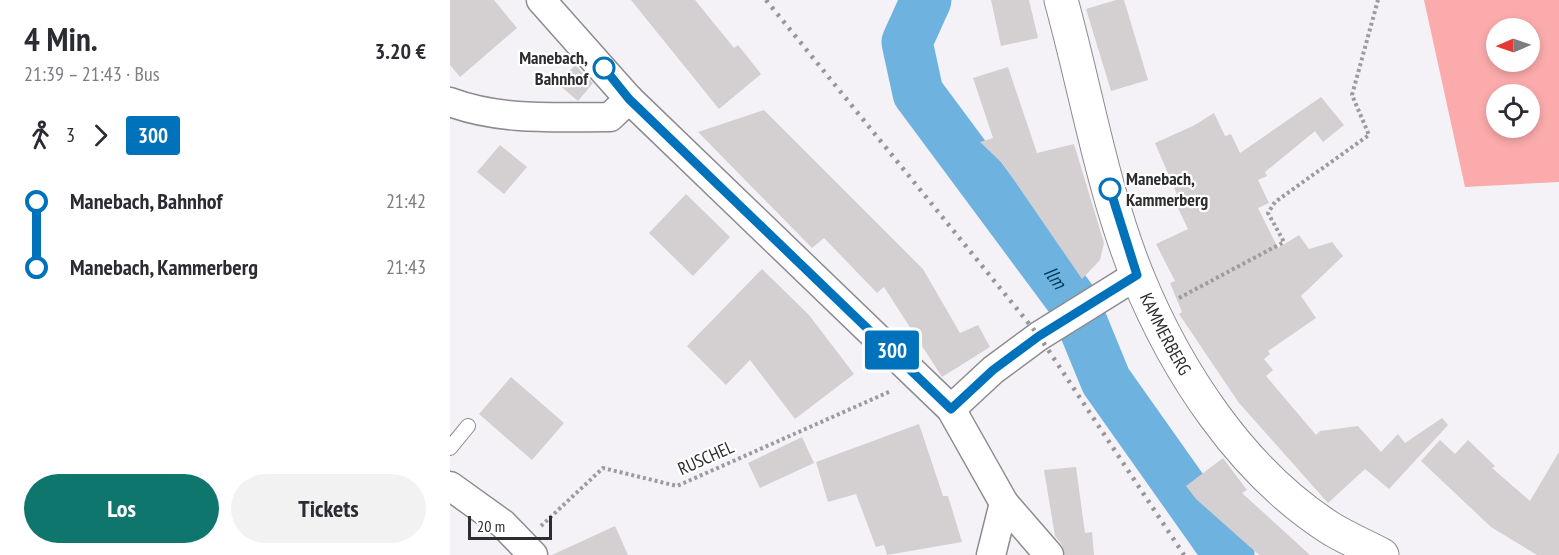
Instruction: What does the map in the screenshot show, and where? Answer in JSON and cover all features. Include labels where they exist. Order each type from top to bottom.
[{"type":"main road","name":"KAMMERBERG","points":[[1061,0],[1110,189],[1137,275],[1154,313],[1187,374],[1214,414],[1259,468],[1304,509],[1330,528],[1382,555]]},
{"type":"street","points":[[541,0],[629,99],[922,378],[951,409],[1004,503],[1049,555]]},
{"type":"street","points":[[450,102],[471,110],[512,117],[610,117],[629,99]]},
{"type":"street","points":[[951,409],[993,370],[1052,328],[1137,275]]},
{"type":"street","points":[[450,486],[536,546]]},
{"type":"street","points":[[991,555],[1004,503]]},
{"type":"lane","points":[[450,448],[468,426]]},
{"type":"path","points":[[1178,299],[1284,242],[1268,213],[1275,202],[1369,135],[1352,95],[1378,0]]},
{"type":"path","name":"RUSCHEL","points":[[536,546],[539,527],[603,468],[677,486],[922,378]]},
{"type":"shaded area","points":[[1424,0],[1559,0],[1559,182],[1465,187]]},
{"type":"building","points":[[450,0],[494,0],[517,28],[460,77],[450,65]]},
{"type":"building","points":[[631,0],[695,0],[734,48],[738,45],[761,74],[719,109]]},
{"type":"building","points":[[991,0],[1029,0],[1038,38],[1001,46]]},
{"type":"building","points":[[1116,0],[1124,0],[1148,80],[1111,91],[1086,9]]},
{"type":"building","points":[[575,65],[593,83],[578,101],[558,84]]},
{"type":"building","points":[[1008,67],[1037,153],[1074,144],[1104,243],[1100,260],[1082,279],[1003,164],[980,142],[993,138],[973,78]]},
{"type":"building","points":[[1321,97],[1344,125],[1323,142],[1315,131],[1265,172],[1267,176],[1258,180],[1269,203],[1258,208],[1278,248],[1299,235],[1309,249],[1332,242],[1343,256],[1301,296],[1316,318],[1268,351],[1270,354],[1264,359],[1273,370],[1266,376],[1316,435],[1320,431],[1358,426],[1381,452],[1398,434],[1405,443],[1442,418],[1448,425],[1389,489],[1365,469],[1328,503],[1239,403],[1179,314],[1182,312],[1170,283],[1175,281],[1156,244],[1188,229],[1178,208],[1182,206],[1155,143],[1193,126],[1214,113],[1225,136],[1231,134],[1240,153]]},
{"type":"building","points":[[764,110],[923,269],[960,333],[978,325],[990,347],[942,377],[884,287],[877,293],[824,238],[812,248],[698,132]]},
{"type":"building","points":[[500,145],[527,167],[504,194],[477,172]]},
{"type":"building","points":[[686,194],[730,237],[693,276],[649,233]]},
{"type":"building","points":[[762,269],[809,315],[854,374],[795,419],[750,360],[726,385],[687,346]]},
{"type":"building","points":[[511,377],[564,423],[532,460],[479,414]]},
{"type":"building","points":[[919,424],[943,496],[948,496],[962,542],[887,555],[884,545],[876,547],[856,494],[828,502],[816,462]]},
{"type":"building","points":[[802,437],[814,463],[760,488],[748,463]]},
{"type":"building","points":[[1440,440],[1455,454],[1468,440],[1495,466],[1492,468],[1530,501],[1559,452],[1559,555],[1537,555],[1491,527],[1421,461]]},
{"type":"building","points":[[1223,458],[1247,490],[1242,493],[1310,555],[1259,555],[1196,499],[1186,486]]},
{"type":"building","points":[[1076,467],[1085,533],[1092,532],[1094,555],[1065,555],[1062,545],[1055,536],[1044,470]]},
{"type":"building","points":[[615,526],[628,555],[552,555]]},
{"type":"waterway","name":"Ilm","points":[[926,0],[907,42],[918,93],[1074,303],[1106,381],[1229,555]]},
{"type":"waterway","points":[[1046,294],[1060,284]]},
{"type":"railway","points":[[766,0],[1039,336],[1184,555]]},
{"type":"bus line","name":"300","points":[[604,68],[629,99],[922,378],[951,409],[993,370],[1039,336],[1137,275],[1110,189]]},
{"type":"place","name":"Manebach, Bahnhof","points":[[604,68]]},
{"type":"place","name":"Manebach, Kammerberg","points":[[1110,189]]}]
